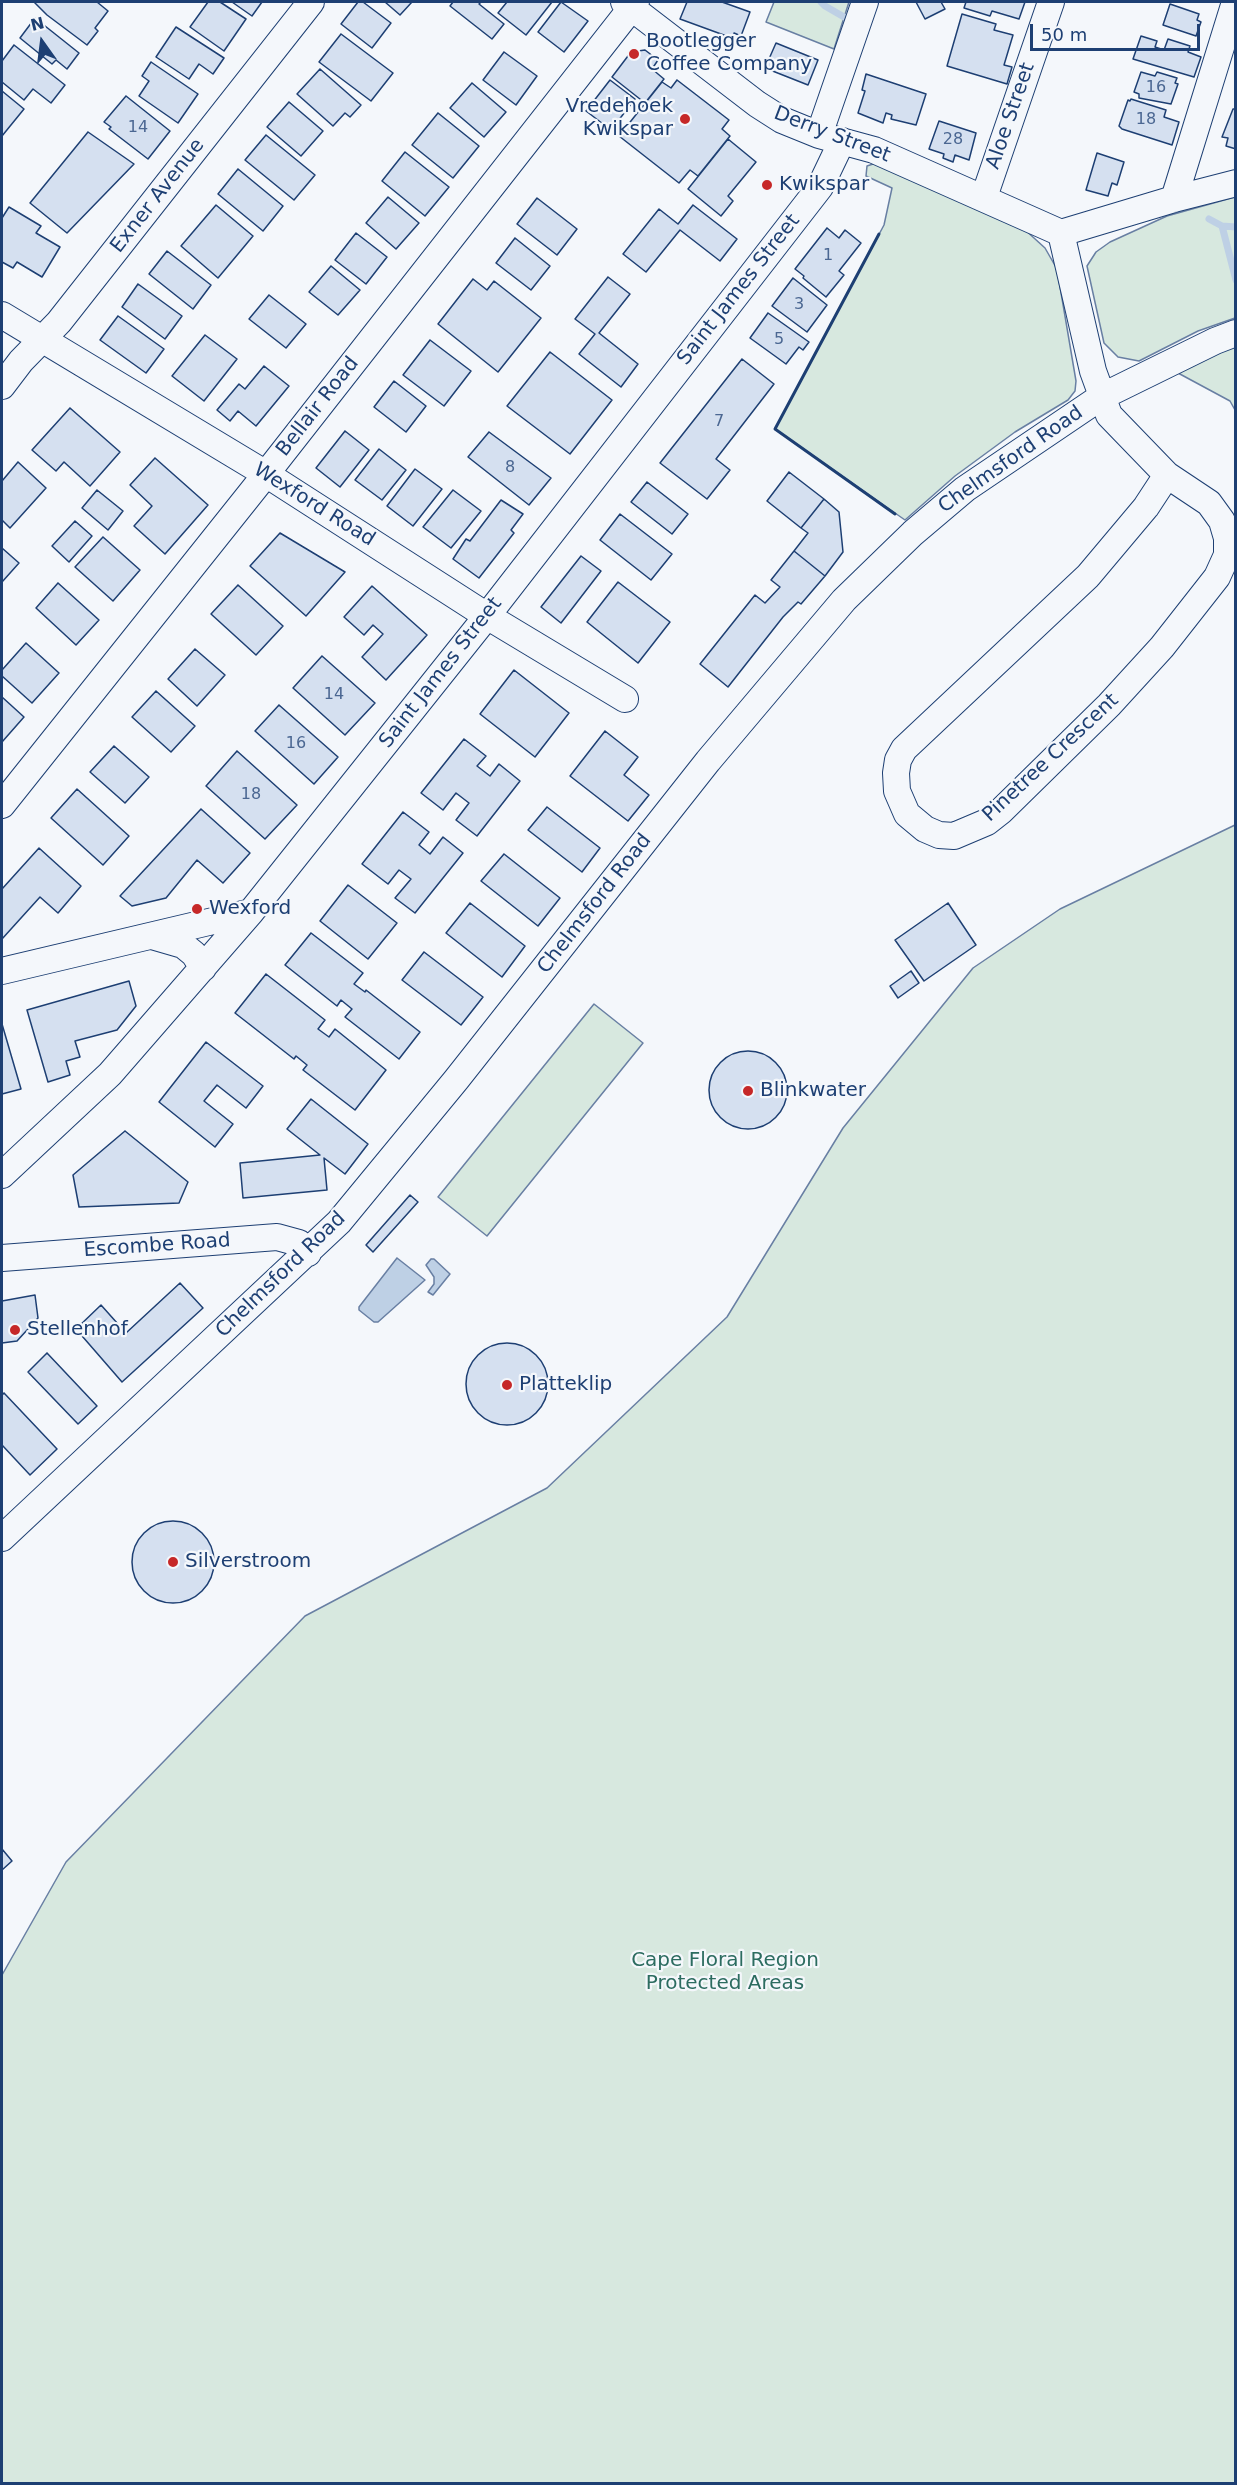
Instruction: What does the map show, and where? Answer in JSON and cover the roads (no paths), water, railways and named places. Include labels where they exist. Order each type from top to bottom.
[{"type":"street","name":"Exner Avenue","points":[[2,386],[11,363],[59,322],[311,2]]},
{"type":"street","name":"Saint James Street","points":[[2,1175],[110,1074],[251,912],[487,616],[820,187],[865,2]]},
{"type":"street","name":"Aloe Street","points":[[984,197],[1051,2]]},
{"type":"street","points":[[1174,199],[1235,2]]},
{"type":"street","name":"Derry Street","points":[[630,3],[757,104],[782,120],[831,138],[874,150],[1061,233]]},
{"type":"street","name":"Bellair Road","points":[[2,805],[266,474],[630,3]]},
{"type":"street","points":[[1101,397],[1061,233],[1236,183]]},
{"type":"street","name":"Wexford Road","points":[[2,315],[266,474],[487,616],[625,699]]},
{"type":"street","name":"Chelmsford Road","points":[[2,1538],[339,1222],[456,1080],[708,761],[844,600],[913,533],[965,489],[1101,397],[1236,333]]},
{"type":"street","name":"Pinetree Crescent","points":[[1101,397],[1116,424],[1167,475],[1209,503],[1222,521],[1227,538],[1227,555],[1217,577],[1162,647],[1109,705],[1001,811],[987,822],[954,836],[939,835],[925,829],[907,814],[897,791],[898,760],[904,749],[1088,576],[1146,507],[1167,475]]},
{"type":"street","points":[[2,971],[251,912]]},
{"type":"street","points":[[151,935],[183,945],[194,954],[203,968]]},
{"type":"street","name":"Escombe Road","points":[[2,1258],[277,1237],[299,1243],[308,1252]]},
{"type":"water","points":[[397,1258],[425,1280],[378,1322],[374,1322],[359,1310],[359,1307]]},
{"type":"water","points":[[434,1259],[450,1274],[433,1295],[428,1292],[434,1284],[434,1277],[426,1265]]},
{"type":"waterway","points":[[821,2],[844,17]]},
{"type":"waterway","points":[[1209,219],[1222,226],[1236,227]]},
{"type":"waterway","points":[[1222,226],[1236,280]]},
{"type":"place","name":"Bootlegger Coffee Company","points":[[634,54]]},
{"type":"place","name":"Vredehoek Kwikspar","points":[[685,119]]},
{"type":"place","name":"Kwikspar","points":[[767,185]]},
{"type":"place","name":"Wexford","points":[[197,909]]},
{"type":"place","name":"Blinkwater","points":[[748,1091]]},
{"type":"place","name":"Stellenhof","points":[[15,1330]]},
{"type":"place","name":"Platteklip","points":[[507,1385]]},
{"type":"place","name":"Silverstroom","points":[[173,1562]]},
{"type":"park label","name":"Cape Floral Region Protected Areas","points":[[725,1972]]}]
